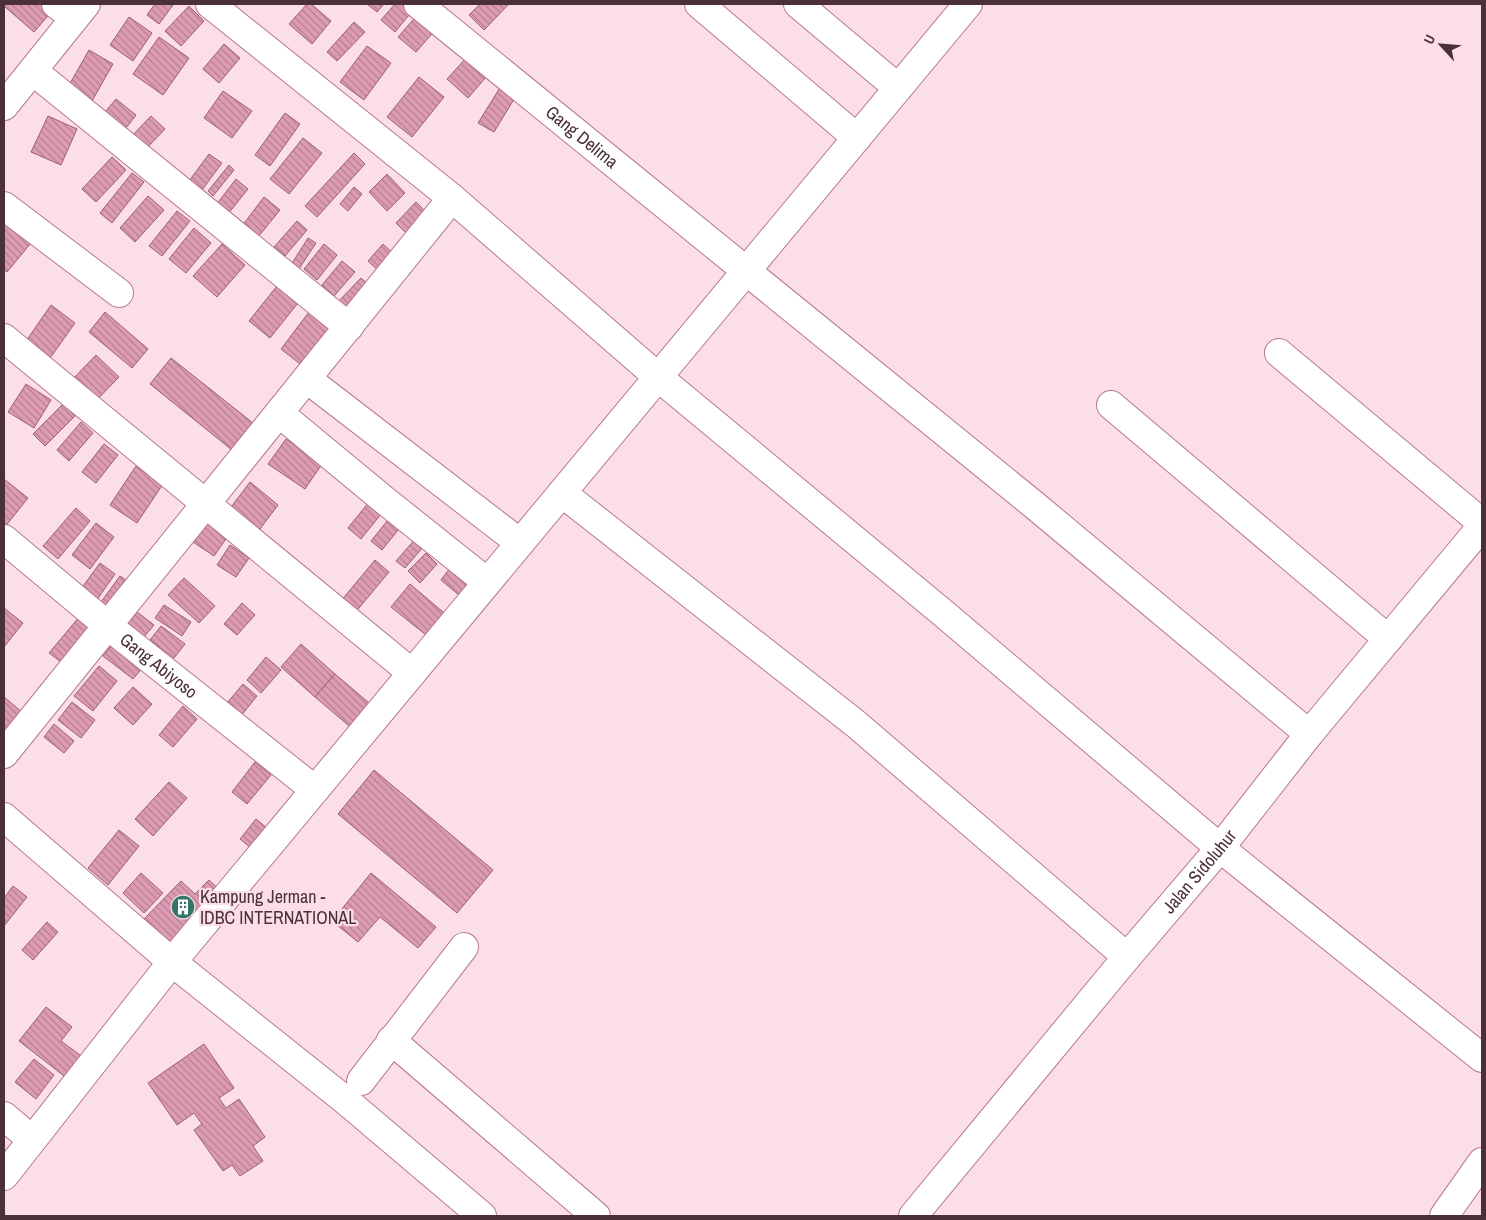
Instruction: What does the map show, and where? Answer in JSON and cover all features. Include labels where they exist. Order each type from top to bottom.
[{"type":"street","points":[[210,4],[452,198],[658,377],[943,613],[1220,848],[1482,1058]]},
{"type":"street","name":"Gang Delima","points":[[418,4],[1033,504],[1309,734]]},
{"type":"street","points":[[699,4],[857,138]]},
{"type":"street","points":[[798,4],[898,88]]},
{"type":"street","points":[[4,1176],[172,962],[968,4]]},
{"type":"street","points":[[4,106],[33,71],[72,9]]},
{"type":"street","points":[[33,71],[349,327]]},
{"type":"street","points":[[4,754],[452,198]]},
{"type":"street","points":[[4,206],[119,292]]},
{"type":"street","points":[[4,338],[412,673]]},
{"type":"street","points":[[1279,352],[1482,524]]},
{"type":"street","points":[[307,379],[520,543]]},
{"type":"street","points":[[1112,405],[1388,639]]},
{"type":"street","points":[[280,413],[488,582]]},
{"type":"street","points":[[562,493],[856,724],[1127,957]]},
{"type":"street","name":"Jalan Sidoluhur","points":[[913,1216],[1127,957],[1220,848],[1309,734],[1482,524]]},
{"type":"street","name":"Gang Abiyoso","points":[[4,539],[108,625],[315,790]]},
{"type":"street","points":[[4,817],[172,962],[345,1100],[482,1216]]},
{"type":"street","points":[[361,1081],[464,947]]},
{"type":"street","points":[[391,1040],[596,1216]]},
{"type":"street","points":[[4,1116],[32,1140]]},
{"type":"street","points":[[1444,1216],[1482,1162]]},
{"type":"building","points":[[4,4],[45,4],[53,10],[34,32]]},
{"type":"building","points":[[155,4],[173,5],[159,24],[147,15]]},
{"type":"building","points":[[307,4],[311,4],[331,21],[312,44],[289,24]]},
{"type":"building","points":[[367,4],[384,4],[377,12]]},
{"type":"building","points":[[395,4],[407,4],[414,9],[395,32],[381,20]]},
{"type":"building","points":[[480,4],[509,4],[484,30],[469,15]]},
{"type":"building","points":[[189,6],[204,21],[181,46],[165,31]]},
{"type":"building","points":[[420,12],[438,27],[416,52],[398,37]]},
{"type":"building","points":[[129,17],[152,33],[133,61],[110,45]]},
{"type":"building","points":[[354,22],[365,32],[337,61],[327,52]]},
{"type":"building","points":[[159,37],[189,58],[163,95],[133,74]]},
{"type":"building","points":[[224,44],[240,58],[219,83],[203,69]]},
{"type":"building","points":[[367,46],[391,63],[364,100],[340,82]]},
{"type":"building","points":[[89,50],[113,64],[92,101],[68,87]]},
{"type":"building","points":[[467,57],[487,76],[468,98],[447,79]]},
{"type":"building","points":[[419,77],[444,97],[412,137],[387,117]]},
{"type":"building","points":[[501,86],[516,96],[494,132],[478,123]]},
{"type":"building","points":[[223,91],[252,111],[232,138],[204,118]]},
{"type":"building","points":[[116,99],[136,115],[120,136],[99,119]]},
{"type":"building","points":[[285,113],[300,124],[270,166],[255,155]]},
{"type":"building","points":[[48,116],[77,129],[61,165],[31,152]]},
{"type":"building","points":[[151,116],[165,129],[143,152],[129,139]]},
{"type":"building","points":[[303,138],[322,153],[289,194],[270,179]]},
{"type":"building","points":[[354,153],[365,164],[317,217],[305,206]]},
{"type":"building","points":[[209,154],[222,163],[199,194],[186,185]]},
{"type":"building","points":[[112,157],[126,170],[96,202],[82,189]]},
{"type":"building","points":[[229,165],[234,170],[213,196],[208,191]]},
{"type":"building","points":[[132,173],[144,182],[112,223],[100,213]]},
{"type":"building","points":[[387,174],[405,193],[387,211],[369,192]]},
{"type":"building","points":[[236,179],[248,189],[228,214],[216,205]]},
{"type":"building","points":[[354,187],[362,194],[348,211],[340,204]]},
{"type":"building","points":[[148,196],[164,210],[135,242],[120,228]]},
{"type":"building","points":[[264,197],[280,210],[254,242],[239,230]]},
{"type":"building","points":[[416,202],[431,217],[411,238],[396,223]]},
{"type":"building","points":[[177,211],[190,221],[162,256],[149,246]]},
{"type":"building","points":[[4,221],[31,243],[7,272],[4,270]]},
{"type":"building","points":[[297,221],[307,230],[285,256],[274,247]]},
{"type":"building","points":[[194,228],[211,243],[186,273],[169,259]]},
{"type":"building","points":[[308,238],[316,243],[297,272],[289,268]]},
{"type":"building","points":[[222,244],[245,265],[217,297],[193,276]]},
{"type":"building","points":[[324,244],[337,255],[317,280],[304,269]]},
{"type":"building","points":[[383,244],[397,257],[382,274],[368,261]]},
{"type":"building","points":[[342,261],[355,272],[334,296],[322,285]]},
{"type":"building","points":[[361,278],[372,288],[343,318],[332,308]]},
{"type":"building","points":[[277,286],[298,303],[270,338],[249,321]]},
{"type":"building","points":[[51,305],[75,323],[48,361],[24,344]]},
{"type":"building","points":[[105,312],[148,349],[132,368],[89,332]]},
{"type":"building","points":[[309,312],[333,330],[304,367],[281,349]]},
{"type":"building","points":[[96,355],[119,377],[90,407],[67,385]]},
{"type":"building","points":[[171,358],[253,423],[232,450],[150,384]]},
{"type":"building","points":[[26,384],[51,400],[34,428],[8,412]]},
{"type":"building","points":[[63,404],[75,416],[45,446],[33,434]]},
{"type":"building","points":[[81,422],[93,433],[69,461],[57,450]]},
{"type":"building","points":[[286,439],[322,464],[305,489],[268,464]]},
{"type":"building","points":[[104,444],[118,455],[96,483],[82,472]]},
{"type":"building","points":[[136,466],[163,484],[137,523],[110,505]]},
{"type":"building","points":[[4,479],[28,498],[4,528]]},
{"type":"building","points":[[250,482],[278,505],[257,533],[228,511]]},
{"type":"building","points":[[373,497],[386,508],[361,539],[348,528]]},
{"type":"building","points":[[76,508],[90,521],[58,559],[43,546]]},
{"type":"building","points":[[392,515],[403,524],[382,550],[371,541]]},
{"type":"building","points":[[204,519],[228,536],[214,556],[190,540]]},
{"type":"building","points":[[96,523],[114,537],[90,569],[72,555]]},
{"type":"building","points":[[417,537],[425,545],[405,568],[396,561]]},
{"type":"building","points":[[230,545],[249,558],[236,577],[217,565]]},
{"type":"building","points":[[426,553],[437,564],[420,583],[408,571]]},
{"type":"building","points":[[375,560],[389,572],[354,614],[340,602]]},
{"type":"building","points":[[100,563],[115,574],[94,604],[78,593]]},
{"type":"building","points":[[453,564],[479,585],[466,601],[441,580]]},
{"type":"building","points":[[120,576],[133,585],[110,615],[98,606]]},
{"type":"building","points":[[184,578],[215,606],[199,623],[168,595]]},
{"type":"building","points":[[410,584],[449,617],[431,639],[391,607]]},
{"type":"building","points":[[242,603],[255,615],[237,635],[224,624]]},
{"type":"building","points":[[164,605],[191,622],[182,636],[155,618]]},
{"type":"building","points":[[4,608],[23,623],[4,647]]},
{"type":"building","points":[[137,612],[154,625],[138,644],[122,631]]},
{"type":"building","points":[[80,616],[98,631],[69,668],[49,653]]},
{"type":"building","points":[[161,626],[185,644],[174,658],[150,640]]},
{"type":"building","points":[[115,641],[145,665],[133,679],[103,656]]},
{"type":"building","points":[[301,644],[335,674],[315,697],[281,667]]},
{"type":"building","points":[[266,657],[281,670],[261,693],[247,680]]},
{"type":"building","points":[[99,666],[117,681],[93,711],[74,696]]},
{"type":"building","points":[[335,674],[375,708],[355,731],[315,697]]},
{"type":"building","points":[[243,684],[257,696],[236,722],[221,710]]},
{"type":"building","points":[[133,687],[152,704],[133,725],[114,708]]},
{"type":"building","points":[[4,697],[28,717],[4,738]]},
{"type":"building","points":[[72,702],[95,720],[81,738],[58,720]]},
{"type":"building","points":[[183,706],[197,719],[173,747],[159,735]]},
{"type":"building","points":[[54,724],[74,741],[64,753],[44,737]]},
{"type":"building","points":[[255,762],[271,775],[247,804],[232,792]]},
{"type":"building","points":[[374,770],[493,870],[457,913],[338,814]]},
{"type":"building","points":[[169,782],[187,798],[153,836],[135,819]]},
{"type":"building","points":[[256,819],[274,834],[258,854],[240,839]]},
{"type":"building","points":[[119,830],[139,846],[108,885],[88,868]]},
{"type":"building","points":[[141,873],[163,893],[144,913],[123,893]]},
{"type":"building","points":[[371,873],[436,927],[418,948],[380,917],[358,942],[332,921]]},
{"type":"building","name":"Kampung Jerman - IDBC INTERNATIONAL","points":[[209,880],[224,894],[172,947],[143,920],[181,881],[195,894]]},
{"type":"building","points":[[13,886],[27,897],[4,926],[4,898]]},
{"type":"building","points":[[47,922],[58,932],[33,960],[22,950]]},
{"type":"building","points":[[46,1007],[72,1027],[61,1041],[84,1058],[68,1079],[19,1041]]},
{"type":"building","points":[[204,1044],[234,1088],[219,1098],[226,1108],[239,1099],[265,1137],[253,1146],[263,1161],[240,1176],[232,1165],[223,1171],[194,1130],[202,1124],[194,1113],[177,1125],[148,1083]]},
{"type":"building","points":[[34,1059],[54,1075],[36,1099],[15,1082]]},
{"type":"place","name":"Kampung Jerman - IDBC INTERNATIONAL","points":[[183,907]]}]
